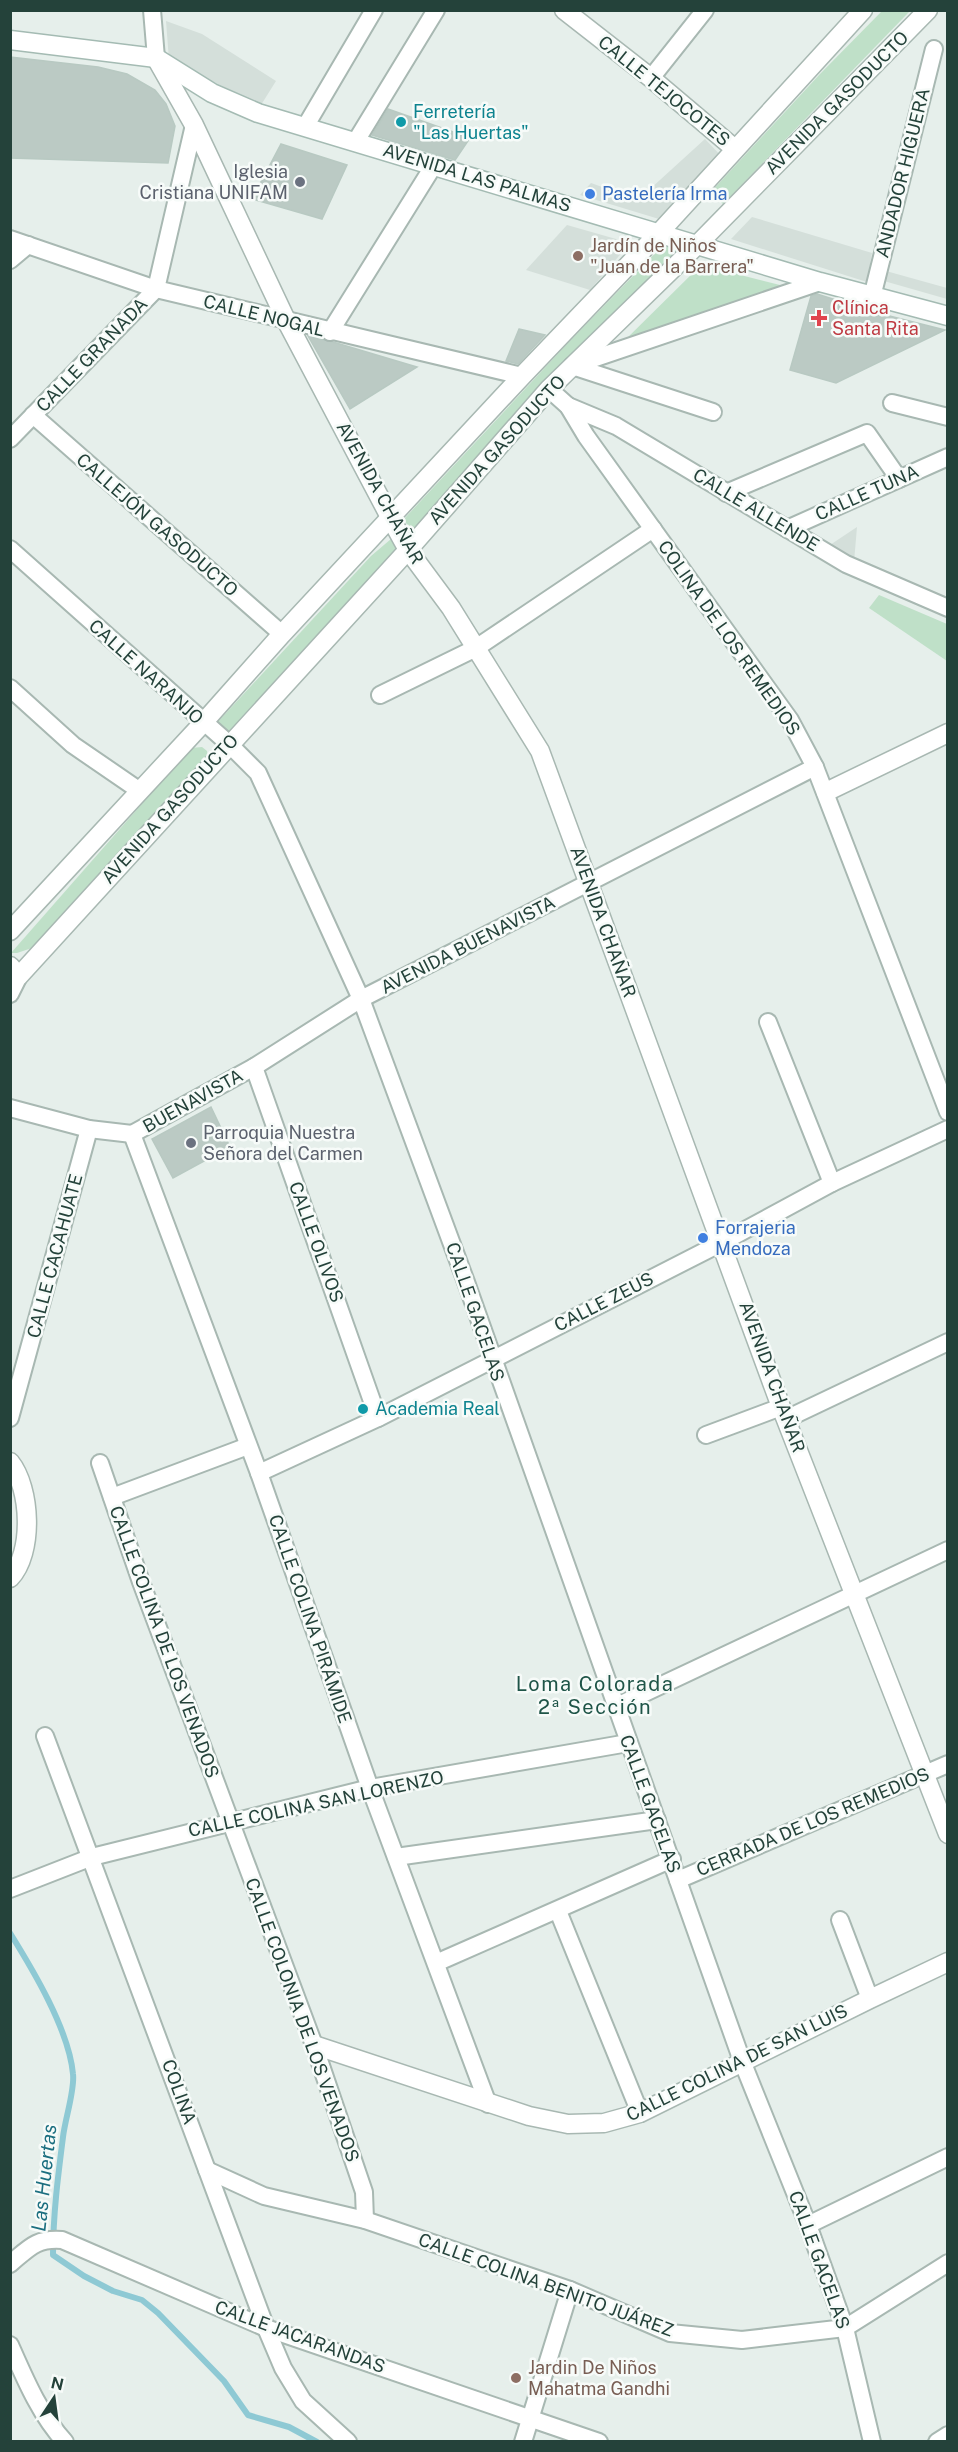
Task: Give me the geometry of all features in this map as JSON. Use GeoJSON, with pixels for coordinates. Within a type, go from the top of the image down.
{"type":"FeatureCollection","features":[{"type":"Feature","properties":{"kind":"street"},"geometry":{"type":"LineString","coordinates":[[152,10],[156,58]]}},
{"type":"Feature","properties":{"kind":"street"},"geometry":{"type":"LineString","coordinates":[[304,127],[374,10]]}},
{"type":"Feature","properties":{"kind":"street"},"geometry":{"type":"LineString","coordinates":[[356,141],[436,10]]}},
{"type":"Feature","properties":{"kind":"street","name":"CALLE TEJOCOTES"},"geometry":{"type":"LineString","coordinates":[[564,10],[651,78],[735,149]]}},
{"type":"Feature","properties":{"kind":"street"},"geometry":{"type":"LineString","coordinates":[[651,78],[705,10]]}},
{"type":"Feature","properties":{"kind":"street","name":"AVENIDA GASODUCTO"},"geometry":{"type":"LineString","coordinates":[[10,931],[203,723],[282,634],[522,376],[659,233],[863,10]]}},
{"type":"Feature","properties":{"kind":"street","name":"AVENIDA GASODUCTO"},"geometry":{"type":"LineString","coordinates":[[15,971],[408,550],[549,389],[698,244],[928,10]]}},
{"type":"Feature","properties":{"kind":"street","name":"AVENIDA LAS PALMAS"},"geometry":{"type":"LineString","coordinates":[[10,40],[156,58],[221,97],[258,113],[820,282],[948,316]]}},
{"type":"Feature","properties":{"kind":"street","name":"ANDADOR HIGUERA"},"geometry":{"type":"LineString","coordinates":[[872,297],[934,49]]}},
{"type":"Feature","properties":{"kind":"street","name":"AVENIDA CHAÑAR"},"geometry":{"type":"LineString","coordinates":[[156,58],[194,125],[287,322],[408,550],[451,608],[540,751],[784,1413],[948,1834]]}},
{"type":"Feature","properties":{"kind":"street","name":"CALLE GRANADA"},"geometry":{"type":"LineString","coordinates":[[10,439],[156,289],[194,125]]}},
{"type":"Feature","properties":{"kind":"street"},"geometry":{"type":"LineString","coordinates":[[330,332],[434,165]]}},
{"type":"Feature","properties":{"kind":"street","name":"CALLE NOGAL"},"geometry":{"type":"LineString","coordinates":[[10,239],[156,289],[287,322],[522,376]]}},
{"type":"Feature","properties":{"kind":"street"},"geometry":{"type":"LineString","coordinates":[[10,260],[28,245]]}},
{"type":"Feature","properties":{"kind":"street"},"geometry":{"type":"LineString","coordinates":[[572,366],[820,282]]}},
{"type":"Feature","properties":{"kind":"street"},"geometry":{"type":"LineString","coordinates":[[572,366],[713,412]]}},
{"type":"Feature","properties":{"kind":"street","name":"COLINA DE LOS REMEDIOS"},"geometry":{"type":"LineString","coordinates":[[549,389],[568,405],[586,436],[790,720],[826,792],[948,1112]]}},
{"type":"Feature","properties":{"kind":"street"},"geometry":{"type":"LineString","coordinates":[[892,403],[948,417]]}},
{"type":"Feature","properties":{"kind":"street","name":"CALLE ALLENDE"},"geometry":{"type":"LineString","coordinates":[[568,405],[616,426],[846,564],[948,608]]}},
{"type":"Feature","properties":{"kind":"street","name":"CALLEJÓN GASODUCTO"},"geometry":{"type":"LineString","coordinates":[[33,415],[282,634]]}},
{"type":"Feature","properties":{"kind":"street"},"geometry":{"type":"LineString","coordinates":[[726,493],[867,433],[899,479]]}},
{"type":"Feature","properties":{"kind":"street","name":"CALLE TUNA"},"geometry":{"type":"LineString","coordinates":[[787,529],[948,458]]}},
{"type":"Feature","properties":{"kind":"street"},"geometry":{"type":"LineString","coordinates":[[930,465],[948,472]]}},
{"type":"Feature","properties":{"kind":"street"},"geometry":{"type":"LineString","coordinates":[[380,695],[476,648],[653,529]]}},
{"type":"Feature","properties":{"kind":"street","name":"CALLE NARANJO"},"geometry":{"type":"LineString","coordinates":[[10,549],[229,744],[258,773],[360,999]]}},
{"type":"Feature","properties":{"kind":"street"},"geometry":{"type":"LineString","coordinates":[[10,688],[73,745],[140,791]]}},
{"type":"Feature","properties":{"kind":"street"},"geometry":{"type":"LineString","coordinates":[[826,792],[948,733]]}},
{"type":"Feature","properties":{"kind":"street","name":"AVENIDA BUENAVISTA"},"geometry":{"type":"LineString","coordinates":[[254,1067],[360,999],[589,884],[815,766]]}},
{"type":"Feature","properties":{"kind":"street"},"geometry":{"type":"LineString","coordinates":[[10,994],[15,971]]}},
{"type":"Feature","properties":{"kind":"street","name":"CALLE GACELAS"},"geometry":{"type":"LineString","coordinates":[[360,999],[466,1282],[491,1359],[628,1743],[672,1859],[742,2061],[808,2225],[845,2328],[872,2442]]}},
{"type":"Feature","properties":{"kind":"street"},"geometry":{"type":"LineString","coordinates":[[768,1022],[832,1183]]}},
{"type":"Feature","properties":{"kind":"street","name":"BUENAVISTA"},"geometry":{"type":"LineString","coordinates":[[132,1134],[254,1067]]}},
{"type":"Feature","properties":{"kind":"street","name":"CALLE OLIVOS"},"geometry":{"type":"LineString","coordinates":[[254,1067],[378,1418]]}},
{"type":"Feature","properties":{"kind":"street"},"geometry":{"type":"LineString","coordinates":[[10,1108],[89,1129],[132,1134]]}},
{"type":"Feature","properties":{"kind":"street","name":"CALLE CACAHUATE"},"geometry":{"type":"LineString","coordinates":[[10,1418],[89,1129]]}},
{"type":"Feature","properties":{"kind":"street","name":"CALLE ZEUS"},"geometry":{"type":"LineString","coordinates":[[259,1473],[378,1418],[721,1243],[832,1183],[948,1129]]}},
{"type":"Feature","properties":{"kind":"street","name":"CALLE COLINA PIRÁMIDE"},"geometry":{"type":"LineString","coordinates":[[132,1134],[259,1473],[370,1788],[488,2104]]}},
{"type":"Feature","properties":{"kind":"street"},"geometry":{"type":"LineString","coordinates":[[706,1435],[784,1413],[948,1342]]}},
{"type":"Feature","properties":{"kind":"street"},"geometry":{"type":"LineString","coordinates":[[112,1497],[248,1446]]}},
{"type":"Feature","properties":{"kind":"street"},"geometry":{"type":"LineString","coordinates":[[10,1462],[22,1484],[26,1506],[24,1544],[12,1573]]}},
{"type":"Feature","properties":{"kind":"street","name":"CALLE COLINA DE LOS VENADOS"},"geometry":{"type":"LineString","coordinates":[[100,1463],[230,1822]]}},
{"type":"Feature","properties":{"kind":"street"},"geometry":{"type":"LineString","coordinates":[[615,1707],[948,1550]]}},
{"type":"Feature","properties":{"kind":"street","name":"COLINA"},"geometry":{"type":"LineString","coordinates":[[45,1736],[266,2328],[283,2368],[303,2402],[348,2442]]}},
{"type":"Feature","properties":{"kind":"street","name":"CALLE COLINA SAN LORENZO"},"geometry":{"type":"LineString","coordinates":[[10,1889],[92,1857],[370,1788],[628,1743]]}},
{"type":"Feature","properties":{"kind":"street","name":"CERRADA DE LOS REMEDIOS"},"geometry":{"type":"LineString","coordinates":[[678,1880],[948,1764]]}},
{"type":"Feature","properties":{"kind":"street"},"geometry":{"type":"LineString","coordinates":[[396,1857],[657,1820]]}},
{"type":"Feature","properties":{"kind":"street","name":"CALLE COLONIA DE LOS VENADOS"},"geometry":{"type":"LineString","coordinates":[[230,1822],[314,2044],[364,2192],[365,2220]]}},
{"type":"Feature","properties":{"kind":"street","name":"CERRADA DE LOS REMEDIOS"},"geometry":{"type":"LineString","coordinates":[[436,1964],[672,1859]]}},
{"type":"Feature","properties":{"kind":"street"},"geometry":{"type":"LineString","coordinates":[[558,1911],[640,2113]]}},
{"type":"Feature","properties":{"kind":"street"},"geometry":{"type":"LineString","coordinates":[[840,1920],[870,1998]]}},
{"type":"Feature","properties":{"kind":"street","name":"CALLE COLINA DE SAN LUIS"},"geometry":{"type":"LineString","coordinates":[[314,2044],[529,2116],[568,2124],[604,2123],[640,2113],[870,1998],[948,1962]]}},
{"type":"Feature","properties":{"kind":"street"},"geometry":{"type":"LineString","coordinates":[[808,2225],[948,2157]]}},
{"type":"Feature","properties":{"kind":"street","name":"CALLE COLINA BENITO JUÁREZ"},"geometry":{"type":"LineString","coordinates":[[207,2170],[264,2196],[365,2220],[570,2290],[670,2333],[742,2340],[845,2328],[948,2263]]}},
{"type":"Feature","properties":{"kind":"street","name":"CALLE JACARANDAS"},"geometry":{"type":"LineString","coordinates":[[10,2264],[33,2244],[55,2240],[266,2328],[599,2442]]}},
{"type":"Feature","properties":{"kind":"street"},"geometry":{"type":"LineString","coordinates":[[523,2442],[570,2290]]}},
{"type":"Feature","properties":{"kind":"street"},"geometry":{"type":"LineString","coordinates":[[10,2345],[25,2379],[53,2429],[65,2442]]}},
{"type":"Feature","properties":{"kind":"street"},"geometry":{"type":"LineString","coordinates":[[938,2442],[948,2435]]}},
{"type":"Feature","properties":{"kind":"shaded area"},"geometry":{"type":"Polygon","coordinates":[[[166,21],[202,34],[276,81],[261,105],[169,60],[166,21]]]}},
{"type":"Feature","properties":{"kind":"shaded area"},"geometry":{"type":"Polygon","coordinates":[[[705,139],[724,159],[659,219],[580,195],[591,183],[638,200],[705,139]]]}},
{"type":"Feature","properties":{"kind":"shaded area"},"geometry":{"type":"Polygon","coordinates":[[[752,217],[872,253],[867,282],[731,239],[752,217]]]}},
{"type":"Feature","properties":{"kind":"shaded area","name":"Jardín de Niños \"Juan de la Barrera\""},"geometry":{"type":"Polygon","coordinates":[[[567,225],[630,243],[590,290],[526,270],[567,225]]]}},
{"type":"Feature","properties":{"kind":"shaded area"},"geometry":{"type":"Polygon","coordinates":[[[886,271],[947,288],[947,299],[884,281],[886,271]]]}},
{"type":"Feature","properties":{"kind":"shaded area"},"geometry":{"type":"Polygon","coordinates":[[[857,527],[854,562],[824,549],[857,527]]]}},
{"type":"Feature","properties":{"kind":"green space"},"geometry":{"type":"Polygon","coordinates":[[[882,11],[910,11],[723,204],[710,193],[820,74],[882,11]]]}},
{"type":"Feature","properties":{"kind":"green space"},"geometry":{"type":"Polygon","coordinates":[[[666,242],[678,250],[541,391],[411,532],[404,519],[566,345],[666,242]]]}},
{"type":"Feature","properties":{"kind":"green space"},"geometry":{"type":"Polygon","coordinates":[[[701,265],[792,288],[618,347],[701,265]]]}},
{"type":"Feature","properties":{"kind":"green space"},"geometry":{"type":"Polygon","coordinates":[[[391,539],[397,551],[227,737],[215,725],[371,556],[391,539]]]}},
{"type":"Feature","properties":{"kind":"green space"},"geometry":{"type":"Polygon","coordinates":[[[879,595],[947,624],[947,661],[869,608],[879,595]]]}},
{"type":"Feature","properties":{"kind":"green space"},"geometry":{"type":"Polygon","coordinates":[[[202,747],[207,751],[208,759],[38,946],[11,953],[191,748],[202,747]]]}},
{"type":"Feature","properties":{"kind":"building"},"geometry":{"type":"Polygon","coordinates":[[[10,57],[98,67],[127,74],[155,90],[166,104],[175,126],[168,163],[10,158],[10,57]]]}},
{"type":"Feature","properties":{"kind":"building","name":"Ferretería \"Las Huertas\""},"geometry":{"type":"Polygon","coordinates":[[[388,109],[470,138],[455,160],[372,135],[388,109]]]}},
{"type":"Feature","properties":{"kind":"building"},"geometry":{"type":"Polygon","coordinates":[[[281,144],[347,165],[322,219],[252,199],[281,144]]]}},
{"type":"Feature","properties":{"kind":"building"},"geometry":{"type":"Polygon","coordinates":[[[817,294],[839,301],[838,303],[945,330],[836,383],[790,370],[811,296],[817,294]]]}},
{"type":"Feature","properties":{"kind":"building"},"geometry":{"type":"Polygon","coordinates":[[[519,329],[545,335],[518,364],[506,361],[519,329]]]}},
{"type":"Feature","properties":{"kind":"building"},"geometry":{"type":"Polygon","coordinates":[[[308,336],[333,342],[417,367],[350,409],[308,336]]]}},
{"type":"Feature","properties":{"kind":"building","name":"Parroquia Nuestra Señora del Carmen"},"geometry":{"type":"Polygon","coordinates":[[[211,1107],[230,1147],[173,1178],[152,1139],[211,1107]]]}},
{"type":"Feature","properties":{"kind":"waterway","name":"Las Huertas"},"geometry":{"type":"LineString","coordinates":[[10,1933],[49,2001],[65,2039],[73,2074],[73,2088],[64,2130],[58,2181],[53,2255],[84,2276],[113,2291],[142,2300],[158,2313],[224,2381],[248,2415],[289,2427],[317,2442]]}},
{"type":"Feature","properties":{"kind":"place","name":"Ferretería \"Las Huertas\""},"geometry":{"type":"Point","coordinates":[401,122]}},
{"type":"Feature","properties":{"kind":"place","name":"Iglesia Cristiana UNIFAM"},"geometry":{"type":"Point","coordinates":[300,182]}},
{"type":"Feature","properties":{"kind":"place","name":"Pastelería Irma"},"geometry":{"type":"Point","coordinates":[590,194]}},
{"type":"Feature","properties":{"kind":"place","name":"Jardín de Niños \"Juan de la Barrera\""},"geometry":{"type":"Point","coordinates":[578,256]}},
{"type":"Feature","properties":{"kind":"place","name":"Clínica Santa Rita"},"geometry":{"type":"Point","coordinates":[819,318]}},
{"type":"Feature","properties":{"kind":"place","name":"Parroquia Nuestra Señora del Carmen"},"geometry":{"type":"Point","coordinates":[191,1143]}},
{"type":"Feature","properties":{"kind":"place","name":"Forrajeria Mendoza"},"geometry":{"type":"Point","coordinates":[703,1238]}},
{"type":"Feature","properties":{"kind":"place","name":"Academia Real"},"geometry":{"type":"Point","coordinates":[363,1409]}},
{"type":"Feature","properties":{"kind":"place","name":"Jardin De Niños Mahatma Gandhi"},"geometry":{"type":"Point","coordinates":[516,2378]}},
{"type":"Feature","properties":{"kind":"district","name":"Loma Colorada 2ª Sección"},"geometry":{"type":"Point","coordinates":[595,1696]}}]}
